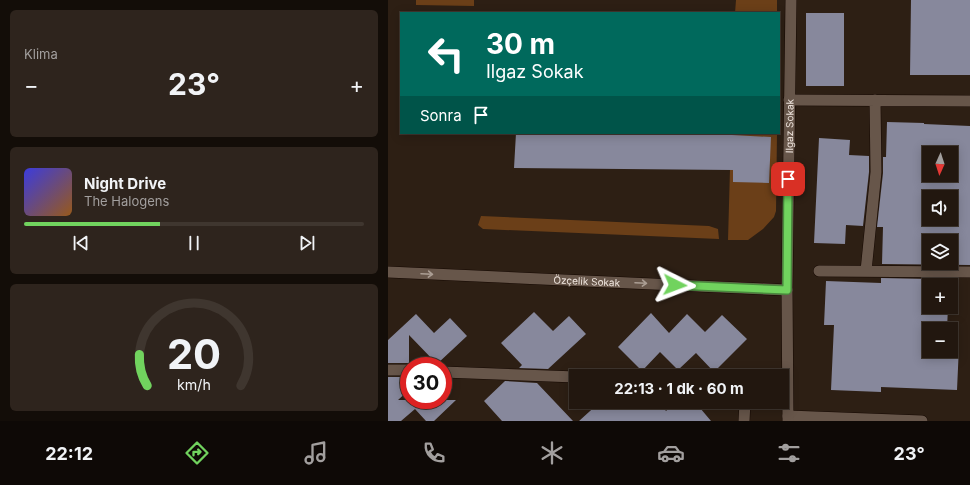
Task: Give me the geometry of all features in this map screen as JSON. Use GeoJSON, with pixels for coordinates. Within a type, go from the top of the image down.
{"type":"FeatureCollection","features":[{"type":"Feature","properties":{"kind":"street","name":"Ilgaz Sokak"},"geometry":{"type":"LineString","coordinates":[[788,418],[787,290],[791,0]]}},
{"type":"Feature","properties":{"kind":"street"},"geometry":{"type":"LineString","coordinates":[[789,100],[970,101]]}},
{"type":"Feature","properties":{"kind":"street"},"geometry":{"type":"LineString","coordinates":[[866,271],[876,172],[875,100]]}},
{"type":"Feature","properties":{"kind":"street"},"geometry":{"type":"LineString","coordinates":[[819,271],[970,272]]}},
{"type":"Feature","properties":{"kind":"street","name":"Özçelik Sokak"},"geometry":{"type":"LineString","coordinates":[[388,272],[787,290]]}},
{"type":"Feature","properties":{"kind":"street"},"geometry":{"type":"LineString","coordinates":[[388,370],[400,370]]}},
{"type":"Feature","properties":{"kind":"street"},"geometry":{"type":"LineString","coordinates":[[452,372],[569,377]]}},
{"type":"Feature","properties":{"kind":"street"},"geometry":{"type":"LineString","coordinates":[[744,421],[745,409]]}},
{"type":"Feature","properties":{"kind":"street"},"geometry":{"type":"LineString","coordinates":[[788,418],[922,421]]}},
{"type":"Feature","properties":{"kind":"shaded area"},"geometry":{"type":"Polygon","coordinates":[[[416,0],[474,0],[474,6],[416,5],[416,0]]]}},
{"type":"Feature","properties":{"kind":"shaded area"},"geometry":{"type":"Polygon","coordinates":[[[736,0],[777,0],[777,12],[735,12],[736,0]]]}},
{"type":"Feature","properties":{"kind":"shaded area"},"geometry":{"type":"Polygon","coordinates":[[[731,134],[777,134],[776,211],[774,217],[763,229],[748,240],[728,240],[731,134]]]}},
{"type":"Feature","properties":{"kind":"shaded area"},"geometry":{"type":"Polygon","coordinates":[[[481,216],[709,226],[718,229],[719,239],[483,229],[478,225],[481,216]]]}},
{"type":"Feature","properties":{"kind":"building"},"geometry":{"type":"Polygon","coordinates":[[[911,0],[970,0],[970,75],[910,75],[911,0]]]}},
{"type":"Feature","properties":{"kind":"building"},"geometry":{"type":"Polygon","coordinates":[[[806,13],[844,13],[844,86],[806,86],[806,13]]]}},
{"type":"Feature","properties":{"kind":"building"},"geometry":{"type":"Polygon","coordinates":[[[887,122],[970,126],[970,265],[958,265],[958,234],[922,234],[922,264],[882,264],[883,227],[877,227],[883,173],[883,157],[886,157],[887,122]]]}},
{"type":"Feature","properties":{"kind":"building"},"geometry":{"type":"Polygon","coordinates":[[[516,134],[732,134],[771,137],[769,183],[733,182],[733,170],[514,168],[516,134]]]}},
{"type":"Feature","properties":{"kind":"building"},"geometry":{"type":"Polygon","coordinates":[[[819,138],[850,140],[849,155],[869,156],[869,172],[863,226],[846,225],[845,244],[814,243],[819,138]]]}},
{"type":"Feature","properties":{"kind":"building"},"geometry":{"type":"Polygon","coordinates":[[[881,278],[922,279],[922,314],[948,314],[947,322],[922,322],[922,358],[958,358],[959,346],[957,390],[881,387],[881,392],[831,390],[834,325],[824,325],[826,281],[881,283],[881,278]]]}},
{"type":"Feature","properties":{"kind":"building"},"geometry":{"type":"Polygon","coordinates":[[[534,312],[553,331],[569,316],[586,334],[548,369],[519,368],[522,365],[501,343],[534,312]]]}},
{"type":"Feature","properties":{"kind":"building"},"geometry":{"type":"Polygon","coordinates":[[[651,313],[669,333],[687,314],[705,332],[722,315],[747,339],[717,369],[711,369],[696,353],[679,369],[677,369],[660,352],[644,369],[640,369],[618,347],[651,313]]]}},
{"type":"Feature","properties":{"kind":"building"},"geometry":{"type":"Polygon","coordinates":[[[416,314],[434,333],[450,318],[467,336],[444,357],[430,357],[409,335],[409,357],[400,357],[400,363],[388,363],[388,340],[416,314]]]}},
{"type":"Feature","properties":{"kind":"building"},"geometry":{"type":"Polygon","coordinates":[[[388,377],[400,377],[400,398],[398,400],[400,400],[400,409],[415,409],[401,421],[388,421],[388,377]]]}},
{"type":"Feature","properties":{"kind":"building"},"geometry":{"type":"Polygon","coordinates":[[[505,381],[537,383],[573,421],[502,421],[484,401],[505,381]]]}},
{"type":"Feature","properties":{"kind":"building"},"geometry":{"type":"Polygon","coordinates":[[[415,409],[447,409],[434,421],[426,421],[415,409]]]}},
{"type":"Feature","properties":{"kind":"building"},"geometry":{"type":"Polygon","coordinates":[[[592,409],[664,409],[666,411],[668,409],[701,409],[711,421],[579,421],[592,409]]]}},
{"type":"Feature","properties":{"kind":"route"},"geometry":{"type":"LineString","coordinates":[[675,285],[787,290],[788,179]]}}]}
